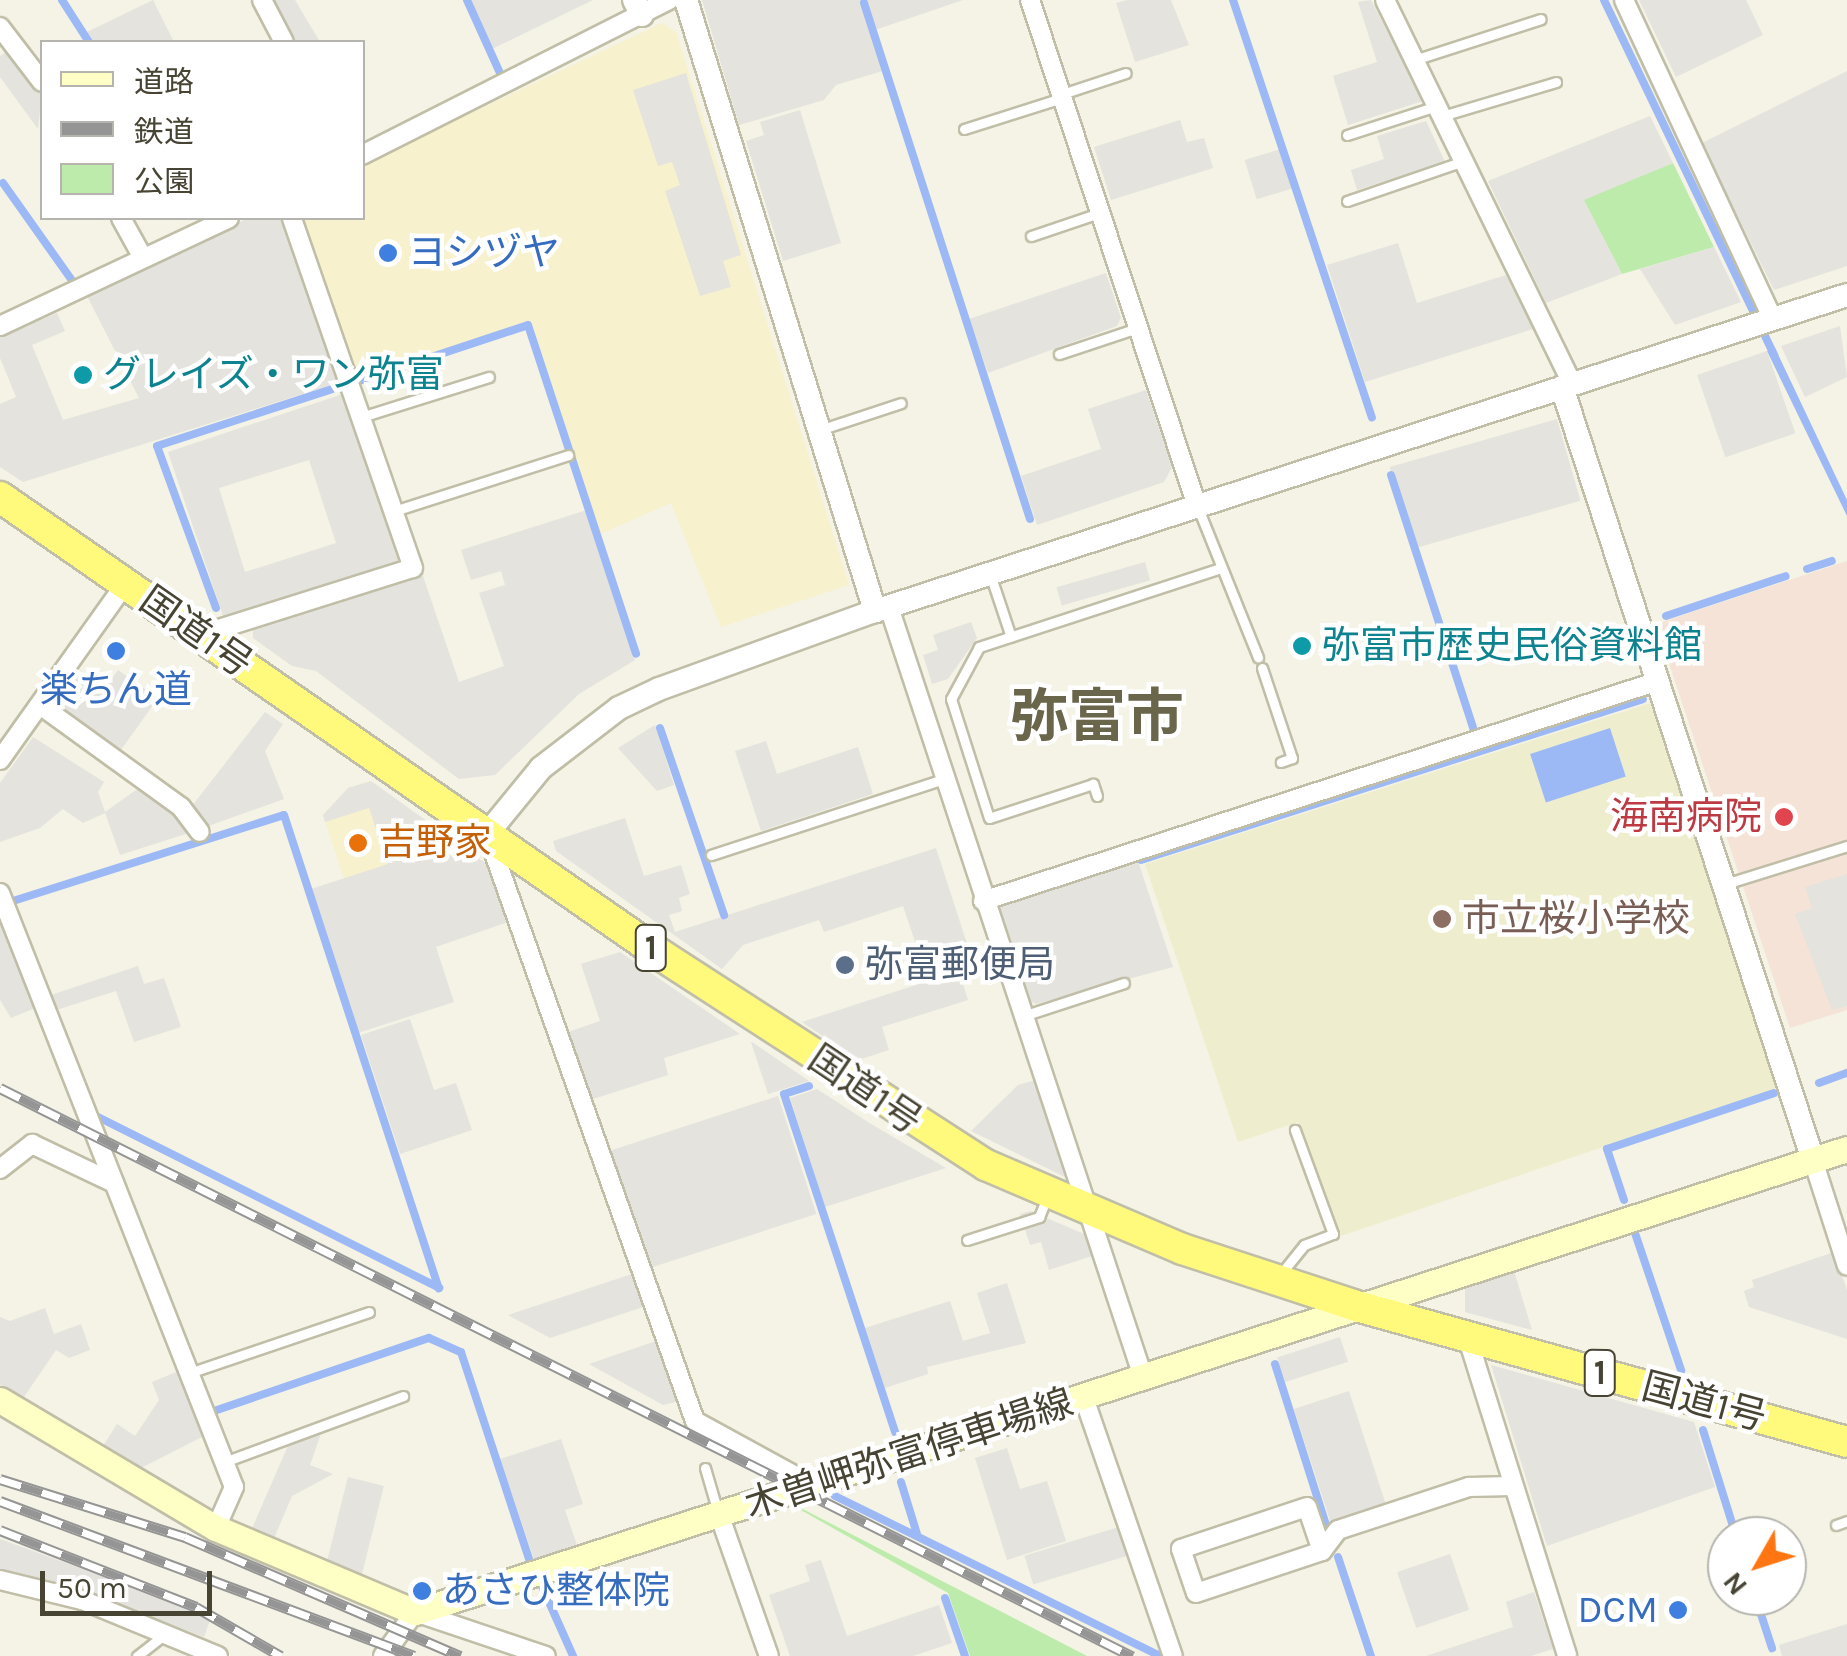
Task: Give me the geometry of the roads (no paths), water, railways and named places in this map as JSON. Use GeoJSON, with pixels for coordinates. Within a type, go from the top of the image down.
{"type":"FeatureCollection","features":[{"type":"Feature","properties":{"kind":"highway","name":"国道1号"},"geometry":{"type":"LineString","coordinates":[[0,497],[487,834],[944,1142],[1088,1211],[1353,1305],[1847,1442]]}},
{"type":"Feature","properties":{"kind":"main road","name":"木曽岬弥富停車場線"},"geometry":{"type":"LineString","coordinates":[[415,1612],[1084,1398],[1353,1305],[1847,1150]]}},
{"type":"Feature","properties":{"kind":"main road"},"geometry":{"type":"LineString","coordinates":[[0,1400],[216,1528],[415,1612]]}},
{"type":"Feature","properties":{"kind":"street"},"geometry":{"type":"LineString","coordinates":[[262,0],[283,40]]}},
{"type":"Feature","properties":{"kind":"street"},"geometry":{"type":"LineString","coordinates":[[365,153],[638,8],[668,0]]}},
{"type":"Feature","properties":{"kind":"street"},"geometry":{"type":"LineString","coordinates":[[686,0],[820,430],[946,778],[983,901],[1026,1015],[1143,1377]]}},
{"type":"Feature","properties":{"kind":"street"},"geometry":{"type":"LineString","coordinates":[[1030,0],[1197,506]]}},
{"type":"Feature","properties":{"kind":"street"},"geometry":{"type":"LineString","coordinates":[[1385,0],[1567,386],[1655,682],[1847,1266]]}},
{"type":"Feature","properties":{"kind":"street"},"geometry":{"type":"LineString","coordinates":[[1624,0],[1762,323]]}},
{"type":"Feature","properties":{"kind":"street"},"geometry":{"type":"LineString","coordinates":[[0,27],[40,79]]}},
{"type":"Feature","properties":{"kind":"street"},"geometry":{"type":"LineString","coordinates":[[121,220],[142,256]]}},
{"type":"Feature","properties":{"kind":"street"},"geometry":{"type":"LineString","coordinates":[[0,326],[224,220]]}},
{"type":"Feature","properties":{"kind":"street"},"geometry":{"type":"LineString","coordinates":[[200,636],[412,568],[293,220]]}},
{"type":"Feature","properties":{"kind":"street"},"geometry":{"type":"LineString","coordinates":[[812,1485],[695,1421],[487,834],[540,768],[619,708],[882,609],[1847,296]]}},
{"type":"Feature","properties":{"kind":"street"},"geometry":{"type":"LineString","coordinates":[[0,760],[126,583]]}},
{"type":"Feature","properties":{"kind":"street"},"geometry":{"type":"LineString","coordinates":[[983,901],[1655,682]]}},
{"type":"Feature","properties":{"kind":"street"},"geometry":{"type":"LineString","coordinates":[[40,705],[181,807],[200,832]]}},
{"type":"Feature","properties":{"kind":"street"},"geometry":{"type":"LineString","coordinates":[[0,892],[234,1487],[216,1528]]}},
{"type":"Feature","properties":{"kind":"street"},"geometry":{"type":"LineString","coordinates":[[0,1169],[32,1144],[114,1183]]}},
{"type":"Feature","properties":{"kind":"street"},"geometry":{"type":"LineString","coordinates":[[1466,1336],[1567,1656]]}},
{"type":"Feature","properties":{"kind":"street"},"geometry":{"type":"LineString","coordinates":[[1084,1398],[1173,1656]]}},
{"type":"Feature","properties":{"kind":"street"},"geometry":{"type":"LineString","coordinates":[[1322,1551],[1307,1507],[1181,1549],[1196,1593],[1322,1551],[1338,1530],[1469,1487],[1512,1486]]}},
{"type":"Feature","properties":{"kind":"street"},"geometry":{"type":"LineString","coordinates":[[720,1516],[769,1651]]}},
{"type":"Feature","properties":{"kind":"street"},"geometry":{"type":"LineString","coordinates":[[0,1580],[82,1600],[218,1656]]}},
{"type":"Feature","properties":{"kind":"street"},"geometry":{"type":"LineString","coordinates":[[384,1656],[415,1612],[546,1656]]}},
{"type":"Feature","properties":{"kind":"lane"},"geometry":{"type":"LineString","coordinates":[[1414,60],[1541,19]]}},
{"type":"Feature","properties":{"kind":"lane"},"geometry":{"type":"LineString","coordinates":[[964,129],[1126,73]]}},
{"type":"Feature","properties":{"kind":"lane"},"geometry":{"type":"LineString","coordinates":[[1347,135],[1556,82]]}},
{"type":"Feature","properties":{"kind":"lane"},"geometry":{"type":"LineString","coordinates":[[1347,201],[1464,161]]}},
{"type":"Feature","properties":{"kind":"lane"},"geometry":{"type":"LineString","coordinates":[[1031,236],[1099,212]]}},
{"type":"Feature","properties":{"kind":"lane"},"geometry":{"type":"LineString","coordinates":[[1059,354],[1136,328]]}},
{"type":"Feature","properties":{"kind":"lane"},"geometry":{"type":"LineString","coordinates":[[361,417],[490,377]]}},
{"type":"Feature","properties":{"kind":"lane"},"geometry":{"type":"LineString","coordinates":[[820,430],[901,403]]}},
{"type":"Feature","properties":{"kind":"lane"},"geometry":{"type":"LineString","coordinates":[[393,511],[568,456]]}},
{"type":"Feature","properties":{"kind":"lane"},"geometry":{"type":"LineString","coordinates":[[1197,506],[1218,569],[1235,589],[1292,758],[1281,762]]}},
{"type":"Feature","properties":{"kind":"lane"},"geometry":{"type":"LineString","coordinates":[[1097,796],[1093,784],[989,818],[951,699],[979,647],[1218,569]]}},
{"type":"Feature","properties":{"kind":"lane"},"geometry":{"type":"LineString","coordinates":[[990,574],[1011,637]]}},
{"type":"Feature","properties":{"kind":"lane"},"geometry":{"type":"LineString","coordinates":[[711,855],[946,778]]}},
{"type":"Feature","properties":{"kind":"lane"},"geometry":{"type":"LineString","coordinates":[[1722,885],[1847,846]]}},
{"type":"Feature","properties":{"kind":"lane"},"geometry":{"type":"LineString","coordinates":[[1026,1015],[1124,983]]}},
{"type":"Feature","properties":{"kind":"lane"},"geometry":{"type":"LineString","coordinates":[[1276,1279],[1304,1244],[1334,1234],[1296,1130]]}},
{"type":"Feature","properties":{"kind":"lane"},"geometry":{"type":"LineString","coordinates":[[967,1240],[1039,1218],[1048,1195]]}},
{"type":"Feature","properties":{"kind":"lane"},"geometry":{"type":"LineString","coordinates":[[189,1373],[369,1312]]}},
{"type":"Feature","properties":{"kind":"lane"},"geometry":{"type":"LineString","coordinates":[[224,1462],[403,1396]]}},
{"type":"Feature","properties":{"kind":"lane"},"geometry":{"type":"LineString","coordinates":[[705,1468],[720,1516]]}},
{"type":"Feature","properties":{"kind":"lane"},"geometry":{"type":"LineString","coordinates":[[1836,1524],[1847,1521]]}},
{"type":"Feature","properties":{"kind":"lane"},"geometry":{"type":"LineString","coordinates":[[137,1656],[167,1632]]}},
{"type":"Feature","properties":{"kind":"water"},"geometry":{"type":"Polygon","coordinates":[[[1775,348],[1847,500],[1847,516],[1767,351],[1775,348]]]}},
{"type":"Feature","properties":{"kind":"water"},"geometry":{"type":"Polygon","coordinates":[[[1610,728],[1626,777],[1546,802],[1530,754],[1610,728]]]}},
{"type":"Feature","properties":{"kind":"waterway"},"geometry":{"type":"LineString","coordinates":[[62,0],[88,40]]}},
{"type":"Feature","properties":{"kind":"waterway"},"geometry":{"type":"LineString","coordinates":[[467,0],[500,73]]}},
{"type":"Feature","properties":{"kind":"waterway"},"geometry":{"type":"LineString","coordinates":[[1233,0],[1372,417]]}},
{"type":"Feature","properties":{"kind":"waterway"},"geometry":{"type":"LineString","coordinates":[[1604,0],[1774,355]]}},
{"type":"Feature","properties":{"kind":"waterway"},"geometry":{"type":"LineString","coordinates":[[864,3],[1030,519]]}},
{"type":"Feature","properties":{"kind":"waterway"},"geometry":{"type":"LineString","coordinates":[[3,183],[71,279]]}},
{"type":"Feature","properties":{"kind":"waterway"},"geometry":{"type":"LineString","coordinates":[[359,381],[528,325],[636,654]]}},
{"type":"Feature","properties":{"kind":"waterway"},"geometry":{"type":"LineString","coordinates":[[216,608],[157,446],[336,388]]}},
{"type":"Feature","properties":{"kind":"waterway"},"geometry":{"type":"LineString","coordinates":[[1391,475],[1475,734]]}},
{"type":"Feature","properties":{"kind":"waterway"},"geometry":{"type":"LineString","coordinates":[[1807,569],[1832,561]]}},
{"type":"Feature","properties":{"kind":"waterway"},"geometry":{"type":"LineString","coordinates":[[1666,616],[1786,576]]}},
{"type":"Feature","properties":{"kind":"waterway"},"geometry":{"type":"LineString","coordinates":[[1141,860],[1643,699]]}},
{"type":"Feature","properties":{"kind":"waterway"},"geometry":{"type":"LineString","coordinates":[[660,728],[724,915]]}},
{"type":"Feature","properties":{"kind":"waterway"},"geometry":{"type":"LineString","coordinates":[[13,901],[284,815],[439,1288]]}},
{"type":"Feature","properties":{"kind":"waterway"},"geometry":{"type":"LineString","coordinates":[[1819,1083],[1847,1073]]}},
{"type":"Feature","properties":{"kind":"waterway"},"geometry":{"type":"LineString","coordinates":[[809,1086],[784,1094],[895,1432]]}},
{"type":"Feature","properties":{"kind":"waterway"},"geometry":{"type":"LineString","coordinates":[[1624,1200],[1607,1149],[1774,1093]]}},
{"type":"Feature","properties":{"kind":"waterway"},"geometry":{"type":"LineString","coordinates":[[96,1116],[439,1288]]}},
{"type":"Feature","properties":{"kind":"waterway"},"geometry":{"type":"LineString","coordinates":[[1635,1233],[1681,1370]]}},
{"type":"Feature","properties":{"kind":"waterway"},"geometry":{"type":"LineString","coordinates":[[214,1411],[429,1338],[461,1352],[532,1568]]}},
{"type":"Feature","properties":{"kind":"waterway"},"geometry":{"type":"LineString","coordinates":[[1275,1364],[1326,1525]]}},
{"type":"Feature","properties":{"kind":"waterway"},"geometry":{"type":"LineString","coordinates":[[1703,1430],[1730,1516]]}},
{"type":"Feature","properties":{"kind":"waterway"},"geometry":{"type":"LineString","coordinates":[[901,1482],[917,1534]]}},
{"type":"Feature","properties":{"kind":"waterway"},"geometry":{"type":"LineString","coordinates":[[835,1496],[1160,1656]]}},
{"type":"Feature","properties":{"kind":"waterway"},"geometry":{"type":"LineString","coordinates":[[1338,1557],[1371,1656]]}},
{"type":"Feature","properties":{"kind":"waterway"},"geometry":{"type":"LineString","coordinates":[[541,1584],[573,1656]]}},
{"type":"Feature","properties":{"kind":"waterway"},"geometry":{"type":"LineString","coordinates":[[945,1598],[965,1656]]}},
{"type":"Feature","properties":{"kind":"waterway"},"geometry":{"type":"LineString","coordinates":[[1762,1616],[1772,1648]]}},
{"type":"Feature","properties":{"kind":"railway"},"geometry":{"type":"LineString","coordinates":[[0,1088],[1132,1656]]}},
{"type":"Feature","properties":{"kind":"railway"},"geometry":{"type":"LineString","coordinates":[[0,1479],[185,1537],[460,1656]]}},
{"type":"Feature","properties":{"kind":"railway"},"geometry":{"type":"LineString","coordinates":[[0,1501],[414,1656]]}},
{"type":"Feature","properties":{"kind":"railway"},"geometry":{"type":"LineString","coordinates":[[0,1530],[196,1607],[281,1656]]}},
{"type":"Feature","properties":{"kind":"place","name":"ヨシヅヤ"},"geometry":{"type":"Point","coordinates":[388,253]}},
{"type":"Feature","properties":{"kind":"place","name":"グレイズ・ワン弥富"},"geometry":{"type":"Point","coordinates":[83,375]}},
{"type":"Feature","properties":{"kind":"place","name":"弥富市歴史民俗資料館"},"geometry":{"type":"Point","coordinates":[1302,646]}},
{"type":"Feature","properties":{"kind":"place","name":"楽ちん道"},"geometry":{"type":"Point","coordinates":[116,651]}},
{"type":"Feature","properties":{"kind":"place","name":"海南病院"},"geometry":{"type":"Point","coordinates":[1784,817]}},
{"type":"Feature","properties":{"kind":"place","name":"吉野家"},"geometry":{"type":"Point","coordinates":[358,843]}},
{"type":"Feature","properties":{"kind":"place","name":"市立桜小学校"},"geometry":{"type":"Point","coordinates":[1442,919]}},
{"type":"Feature","properties":{"kind":"place","name":"弥富郵便局"},"geometry":{"type":"Point","coordinates":[845,965]}},
{"type":"Feature","properties":{"kind":"place","name":"あさひ整体院"},"geometry":{"type":"Point","coordinates":[422,1591]}},
{"type":"Feature","properties":{"kind":"place","name":"DCM"},"geometry":{"type":"Point","coordinates":[1678,1610]}},
{"type":"Feature","properties":{"kind":"district","name":"弥富市"},"geometry":{"type":"Point","coordinates":[1097,717]}}]}
